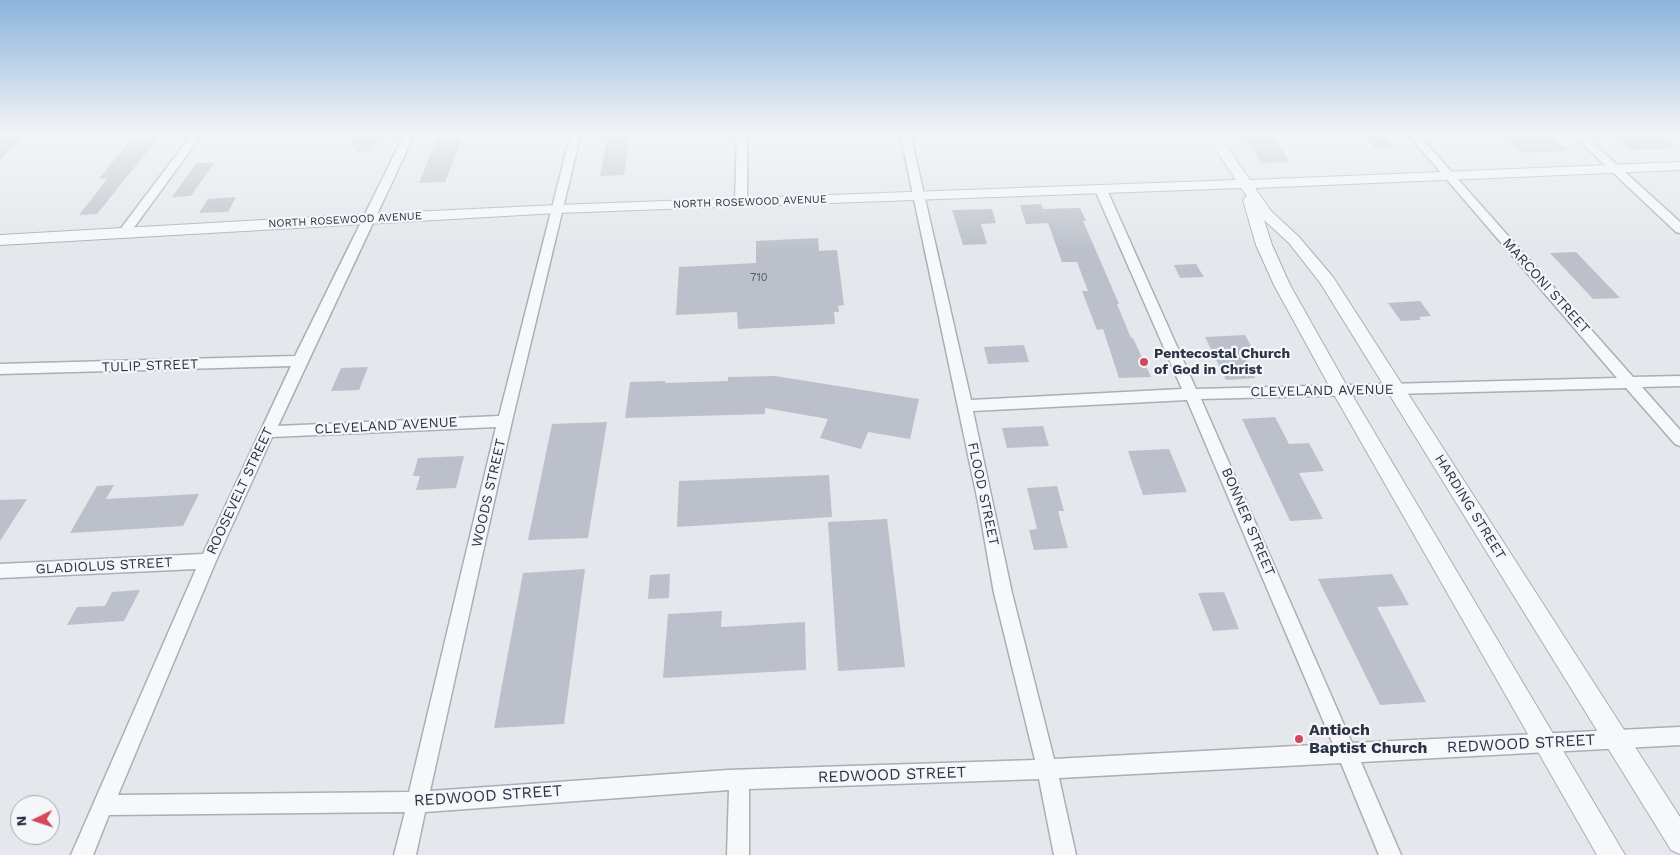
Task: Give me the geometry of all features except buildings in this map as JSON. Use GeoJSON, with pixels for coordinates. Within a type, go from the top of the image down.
{"type":"FeatureCollection","features":[{"type":"Feature","properties":{"kind":"street"},"geometry":{"type":"LineString","coordinates":[[123,234],[168,173]]}},
{"type":"Feature","properties":{"kind":"street","name":"ROOSEVELT STREET"},"geometry":{"type":"LineString","coordinates":[[82,855],[208,562],[300,361],[391,173]]}},
{"type":"Feature","properties":{"kind":"street","name":"WOODS STREET"},"geometry":{"type":"LineString","coordinates":[[405,855],[419,802],[505,421],[565,173]]}},
{"type":"Feature","properties":{"kind":"street"},"geometry":{"type":"LineString","coordinates":[[741,173],[741,202]]}},
{"type":"Feature","properties":{"kind":"street","name":"FLOOD STREET"},"geometry":{"type":"LineString","coordinates":[[915,173],[1003,592],[1047,769],[1065,855]]}},
{"type":"Feature","properties":{"kind":"street","name":"HARDING STREET"},"geometry":{"type":"LineString","coordinates":[[1237,173],[1266,214],[1294,240],[1327,281],[1680,841]]}},
{"type":"Feature","properties":{"kind":"street","name":"NORTH ROSEWOOD AVENUE"},"geometry":{"type":"LineString","coordinates":[[0,240],[556,208],[1245,185],[1478,173]]}},
{"type":"Feature","properties":{"kind":"street"},"geometry":{"type":"LineString","coordinates":[[1619,173],[1680,230]]}},
{"type":"Feature","properties":{"kind":"street","name":"MARCONI STREET"},"geometry":{"type":"LineString","coordinates":[[1447,174],[1680,440]]}},
{"type":"Feature","properties":{"kind":"street","name":"HARDING STREET"},"geometry":{"type":"LineString","coordinates":[[1245,185],[1264,245],[1282,285],[1341,391],[1612,855]]}},
{"type":"Feature","properties":{"kind":"street","name":"BONNER STREET"},"geometry":{"type":"LineString","coordinates":[[1101,190],[1250,526],[1390,855]]}},
{"type":"Feature","properties":{"kind":"street","name":"TULIP STREET"},"geometry":{"type":"LineString","coordinates":[[0,369],[300,361]]}},
{"type":"Feature","properties":{"kind":"street","name":"CLEVELAND AVENUE"},"geometry":{"type":"LineString","coordinates":[[964,406],[1192,394],[1680,382]]}},
{"type":"Feature","properties":{"kind":"street","name":"CLEVELAND AVENUE"},"geometry":{"type":"LineString","coordinates":[[268,432],[505,421]]}},
{"type":"Feature","properties":{"kind":"street","name":"GLADIOLUS STREET"},"geometry":{"type":"LineString","coordinates":[[0,571],[208,562]]}},
{"type":"Feature","properties":{"kind":"street","name":"REDWOOD STREET"},"geometry":{"type":"LineString","coordinates":[[104,805],[419,802],[739,780],[1047,769],[1680,736]]}},
{"type":"Feature","properties":{"kind":"street"},"geometry":{"type":"LineString","coordinates":[[738,855],[739,780]]}},
{"type":"Feature","properties":{"kind":"place","name":"Pentecostal Church of God in Christ"},"geometry":{"type":"Point","coordinates":[1144,362]}},
{"type":"Feature","properties":{"kind":"place","name":"Antioch Baptist Church"},"geometry":{"type":"Point","coordinates":[1299,739]}}]}
